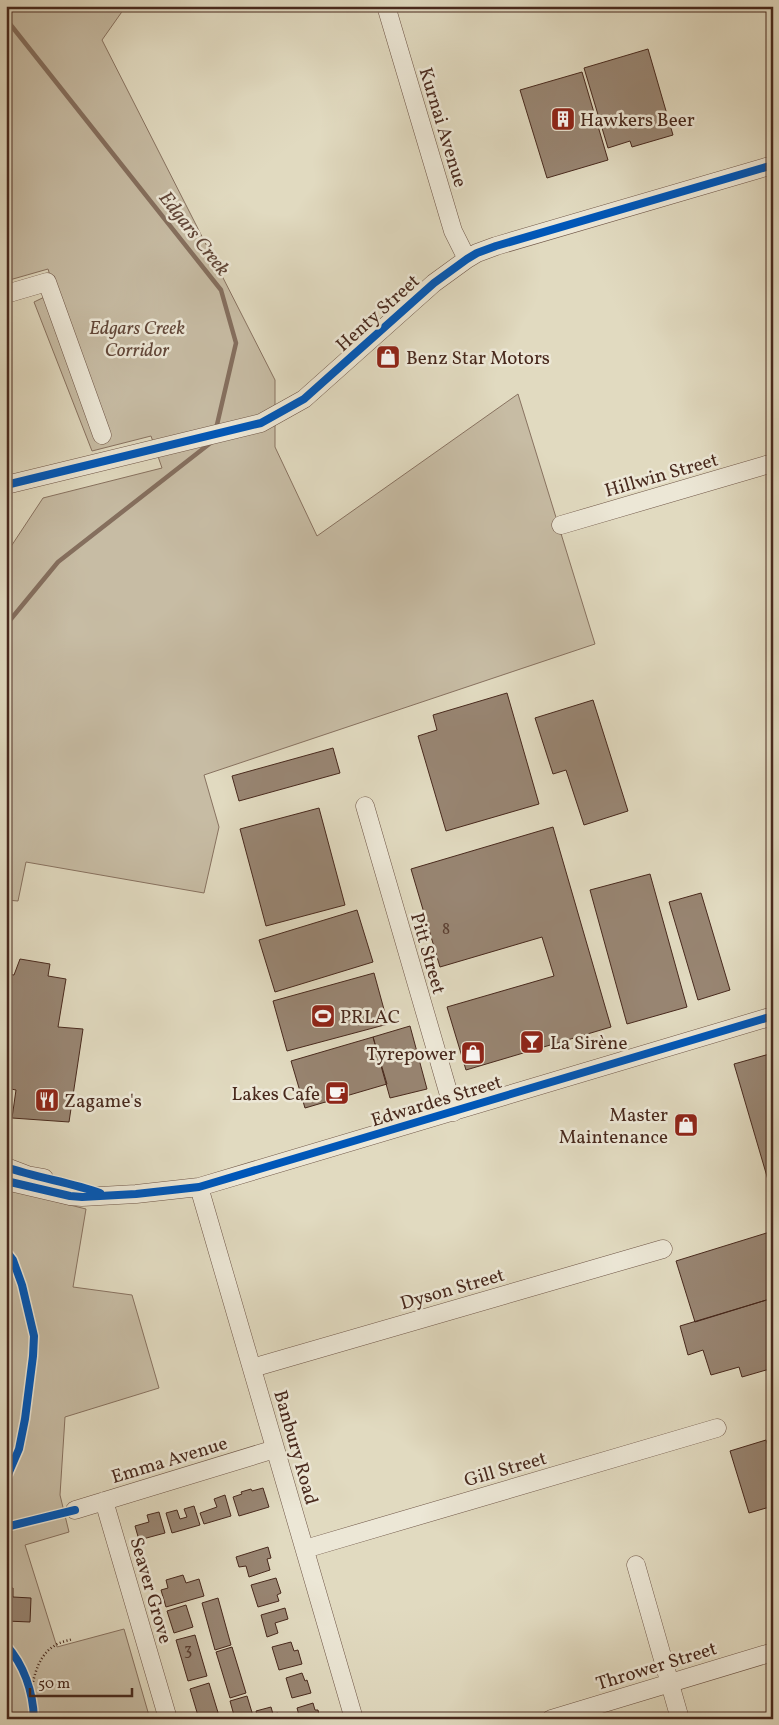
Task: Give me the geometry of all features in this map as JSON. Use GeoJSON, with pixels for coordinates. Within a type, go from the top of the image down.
{"type":"FeatureCollection","features":[{"type":"Feature","properties":{"kind":"street","name":"Kurnai Avenue"},"geometry":{"type":"LineString","coordinates":[[386,6],[453,231],[468,259]]}},
{"type":"Feature","properties":{"kind":"street","name":"Henty Street"},"geometry":{"type":"LineString","coordinates":[[6,485],[261,423],[304,399],[403,309],[477,253],[773,165]]}},
{"type":"Feature","properties":{"kind":"street"},"geometry":{"type":"LineString","coordinates":[[6,294],[47,282],[102,435]]}},
{"type":"Feature","properties":{"kind":"street","name":"Hillwin Street"},"geometry":{"type":"LineString","coordinates":[[560,525],[773,463]]}},
{"type":"Feature","properties":{"kind":"street","name":"Pitt Street"},"geometry":{"type":"LineString","coordinates":[[365,806],[454,1112]]}},
{"type":"Feature","properties":{"kind":"street","name":"Edwardes Street"},"geometry":{"type":"LineString","coordinates":[[6,1181],[70,1196],[136,1194],[199,1187],[773,1016]]}},
{"type":"Feature","properties":{"kind":"street","name":"Edwardes Street"},"geometry":{"type":"LineString","coordinates":[[6,1167],[26,1175],[79,1186],[105,1195]]}},
{"type":"Feature","properties":{"kind":"street","name":"Banbury Road"},"geometry":{"type":"LineString","coordinates":[[199,1187],[354,1719]]}},
{"type":"Feature","properties":{"kind":"street","name":"Dyson Street"},"geometry":{"type":"LineString","coordinates":[[252,1368],[663,1249]]}},
{"type":"Feature","properties":{"kind":"street","name":"Gill Street"},"geometry":{"type":"LineString","coordinates":[[305,1549],[717,1428]]}},
{"type":"Feature","properties":{"kind":"street","name":"Emma Avenue"},"geometry":{"type":"LineString","coordinates":[[75,1510],[275,1449]]}},
{"type":"Feature","properties":{"kind":"street","name":"Seaver Grove"},"geometry":{"type":"LineString","coordinates":[[104,1501],[168,1719]]}},
{"type":"Feature","properties":{"kind":"street"},"geometry":{"type":"LineString","coordinates":[[636,1565],[680,1719]]}},
{"type":"Feature","properties":{"kind":"street","name":"Thrower Street"},"geometry":{"type":"LineString","coordinates":[[551,1719],[773,1652]]}},
{"type":"Feature","properties":{"kind":"path"},"geometry":{"type":"LineString","coordinates":[[31,1692],[36,1670],[43,1657],[54,1646],[73,1639]]}},
{"type":"Feature","properties":{"kind":"path"},"geometry":{"type":"LineString","coordinates":[[26,1678],[34,1703]]}},
{"type":"Feature","properties":{"kind":"green space","name":"Edgars Creek Corridor"},"geometry":{"type":"Polygon","coordinates":[[[6,6],[126,6],[102,40],[275,380],[275,447],[317,536],[518,394],[595,644],[204,775],[219,827],[204,893],[26,862],[18,901],[6,900],[6,554],[43,498],[162,468],[151,436],[92,451],[34,302],[55,292],[48,269],[6,281],[6,6]]]}},
{"type":"Feature","properties":{"kind":"green space"},"geometry":{"type":"Polygon","coordinates":[[[6,1189],[86,1209],[73,1287],[132,1295],[159,1388],[65,1417],[60,1495],[69,1532],[25,1545],[57,1647],[124,1629],[150,1719],[6,1719],[6,1189]]]}},
{"type":"Feature","properties":{"kind":"building"},"geometry":{"type":"Polygon","coordinates":[[[648,49],[673,135],[632,147],[630,141],[608,148],[584,68],[648,49]]]}},
{"type":"Feature","properties":{"kind":"building","name":"Hawkers Beer"},"geometry":{"type":"Polygon","coordinates":[[[582,72],[608,160],[547,178],[520,90],[582,72]]]}},
{"type":"Feature","properties":{"kind":"building"},"geometry":{"type":"Polygon","coordinates":[[[507,693],[539,804],[446,831],[418,736],[437,730],[433,715],[507,693]]]}},
{"type":"Feature","properties":{"kind":"building"},"geometry":{"type":"Polygon","coordinates":[[[593,700],[628,811],[584,825],[566,770],[553,774],[535,718],[593,700]]]}},
{"type":"Feature","properties":{"kind":"building"},"geometry":{"type":"Polygon","coordinates":[[[333,748],[340,773],[239,801],[232,776],[333,748]]]}},
{"type":"Feature","properties":{"kind":"building"},"geometry":{"type":"Polygon","coordinates":[[[319,808],[345,905],[266,926],[240,829],[319,808]]]}},
{"type":"Feature","properties":{"kind":"building"},"geometry":{"type":"Polygon","coordinates":[[[553,827],[611,1027],[466,1070],[447,1007],[554,976],[542,937],[440,967],[411,869],[553,827]]]}},
{"type":"Feature","properties":{"kind":"building"},"geometry":{"type":"Polygon","coordinates":[[[650,874],[687,1007],[627,1024],[590,890],[650,874]]]}},
{"type":"Feature","properties":{"kind":"building"},"geometry":{"type":"Polygon","coordinates":[[[701,893],[730,990],[698,1000],[669,902],[701,893]]]}},
{"type":"Feature","properties":{"kind":"building"},"geometry":{"type":"Polygon","coordinates":[[[357,910],[373,962],[275,992],[259,940],[357,910]]]}},
{"type":"Feature","properties":{"kind":"building"},"geometry":{"type":"Polygon","coordinates":[[[20,959],[50,964],[48,976],[66,979],[58,1027],[83,1029],[69,1122],[12,1118],[16,1090],[6,1088],[6,974],[14,975],[20,959]]]}},
{"type":"Feature","properties":{"kind":"building"},"geometry":{"type":"Polygon","coordinates":[[[374,973],[388,1024],[287,1051],[273,1001],[374,973]]]}},
{"type":"Feature","properties":{"kind":"building"},"geometry":{"type":"Polygon","coordinates":[[[410,1026],[427,1089],[390,1098],[373,1037],[410,1026]]]}},
{"type":"Feature","properties":{"kind":"building"},"geometry":{"type":"Polygon","coordinates":[[[373,1037],[387,1084],[305,1108],[291,1061],[373,1037]]]}},
{"type":"Feature","properties":{"kind":"building"},"geometry":{"type":"Polygon","coordinates":[[[773,1053],[773,1197],[734,1064],[773,1053]]]}},
{"type":"Feature","properties":{"kind":"building"},"geometry":{"type":"Polygon","coordinates":[[[773,1231],[773,1298],[695,1322],[676,1261],[773,1231]]]}},
{"type":"Feature","properties":{"kind":"building"},"geometry":{"type":"Polygon","coordinates":[[[773,1298],[773,1368],[742,1377],[739,1367],[711,1375],[703,1350],[688,1355],[680,1326],[773,1298]]]}},
{"type":"Feature","properties":{"kind":"building"},"geometry":{"type":"Polygon","coordinates":[[[766,1440],[773,1461],[773,1506],[749,1513],[730,1451],[766,1440]]]}},
{"type":"Feature","properties":{"kind":"building"},"geometry":{"type":"Polygon","coordinates":[[[263,1488],[269,1507],[239,1516],[233,1497],[251,1489],[252,1491],[263,1488]]]}},
{"type":"Feature","properties":{"kind":"building"},"geometry":{"type":"Polygon","coordinates":[[[225,1495],[231,1516],[204,1524],[200,1513],[217,1507],[214,1499],[225,1495]]]}},
{"type":"Feature","properties":{"kind":"building"},"geometry":{"type":"Polygon","coordinates":[[[194,1506],[200,1525],[172,1533],[166,1513],[177,1510],[180,1519],[187,1517],[184,1509],[194,1506]]]}},
{"type":"Feature","properties":{"kind":"building"},"geometry":{"type":"Polygon","coordinates":[[[159,1512],[165,1533],[139,1540],[135,1526],[149,1522],[147,1515],[159,1512]]]}},
{"type":"Feature","properties":{"kind":"building"},"geometry":{"type":"Polygon","coordinates":[[[268,1547],[271,1558],[267,1559],[270,1570],[249,1577],[246,1566],[239,1567],[236,1557],[268,1547]]]}},
{"type":"Feature","properties":{"kind":"building"},"geometry":{"type":"Polygon","coordinates":[[[183,1575],[186,1583],[199,1579],[204,1596],[166,1607],[161,1590],[168,1588],[166,1580],[183,1575]]]}},
{"type":"Feature","properties":{"kind":"building"},"geometry":{"type":"Polygon","coordinates":[[[276,1578],[281,1593],[277,1595],[279,1601],[258,1607],[251,1585],[276,1578]]]}},
{"type":"Feature","properties":{"kind":"building"},"geometry":{"type":"Polygon","coordinates":[[[6,1588],[13,1588],[13,1597],[31,1598],[30,1622],[6,1621],[6,1588]]]}},
{"type":"Feature","properties":{"kind":"building"},"geometry":{"type":"Polygon","coordinates":[[[218,1598],[231,1645],[215,1650],[202,1603],[218,1598]]]}},
{"type":"Feature","properties":{"kind":"building"},"geometry":{"type":"Polygon","coordinates":[[[186,1605],[193,1627],[174,1633],[167,1611],[186,1605]]]}},
{"type":"Feature","properties":{"kind":"building"},"geometry":{"type":"Polygon","coordinates":[[[285,1608],[288,1619],[275,1623],[278,1633],[267,1637],[261,1615],[285,1608]]]}},
{"type":"Feature","properties":{"kind":"building"},"geometry":{"type":"Polygon","coordinates":[[[195,1635],[207,1676],[188,1681],[176,1640],[195,1635]]]}},
{"type":"Feature","properties":{"kind":"building"},"geometry":{"type":"Polygon","coordinates":[[[291,1642],[294,1651],[298,1650],[302,1664],[279,1670],[272,1647],[291,1642]]]}},
{"type":"Feature","properties":{"kind":"building"},"geometry":{"type":"Polygon","coordinates":[[[232,1647],[246,1693],[230,1698],[216,1652],[232,1647]]]}},
{"type":"Feature","properties":{"kind":"building"},"geometry":{"type":"Polygon","coordinates":[[[302,1673],[305,1681],[307,1680],[311,1693],[292,1698],[286,1678],[302,1673]]]}},
{"type":"Feature","properties":{"kind":"building"},"geometry":{"type":"Polygon","coordinates":[[[209,1683],[220,1719],[199,1719],[190,1689],[209,1683]]]}},
{"type":"Feature","properties":{"kind":"building"},"geometry":{"type":"Polygon","coordinates":[[[247,1696],[254,1719],[235,1719],[230,1701],[247,1696]]]}},
{"type":"Feature","properties":{"kind":"building"},"geometry":{"type":"Polygon","coordinates":[[[313,1703],[315,1710],[318,1710],[320,1719],[300,1719],[297,1708],[313,1703]]]}},
{"type":"Feature","properties":{"kind":"building"},"geometry":{"type":"Polygon","coordinates":[[[271,1707],[273,1714],[278,1713],[279,1716],[284,1714],[286,1719],[258,1719],[256,1711],[271,1707]]]}},
{"type":"Feature","properties":{"kind":"waterway","name":"Edgars Creek"},"geometry":{"type":"LineString","coordinates":[[6,19],[221,290],[236,343],[216,429]]}},
{"type":"Feature","properties":{"kind":"waterway","name":"Edgars Creek"},"geometry":{"type":"LineString","coordinates":[[6,625],[58,562],[213,441]]}},
{"type":"Feature","properties":{"kind":"cycle path"},"geometry":{"type":"LineString","coordinates":[[6,485],[261,423],[304,399],[434,283],[477,253],[773,165]]}},
{"type":"Feature","properties":{"kind":"cycle path"},"geometry":{"type":"LineString","coordinates":[[6,1181],[82,1197],[136,1194],[199,1187],[773,1016]]}},
{"type":"Feature","properties":{"kind":"cycle path"},"geometry":{"type":"LineString","coordinates":[[6,1167],[100,1193]]}},
{"type":"Feature","properties":{"kind":"cycle path"},"geometry":{"type":"LineString","coordinates":[[6,1251],[13,1260],[22,1285],[34,1336],[25,1419],[19,1449],[6,1479]]}},
{"type":"Feature","properties":{"kind":"cycle path"},"geometry":{"type":"LineString","coordinates":[[6,1527],[75,1510]]}},
{"type":"Feature","properties":{"kind":"cycle path"},"geometry":{"type":"LineString","coordinates":[[6,1645],[23,1670],[32,1699],[34,1719]]}},
{"type":"Feature","properties":{"kind":"place","name":"Hawkers Beer"},"geometry":{"type":"Point","coordinates":[563,119]}},
{"type":"Feature","properties":{"kind":"place","name":"Benz Star Motors"},"geometry":{"type":"Point","coordinates":[388,357]}},
{"type":"Feature","properties":{"kind":"place","name":"PRLAC"},"geometry":{"type":"Point","coordinates":[323,1016]}},
{"type":"Feature","properties":{"kind":"place","name":"La Sirène"},"geometry":{"type":"Point","coordinates":[532,1042]}},
{"type":"Feature","properties":{"kind":"place","name":"Tyrepower"},"geometry":{"type":"Point","coordinates":[473,1053]}},
{"type":"Feature","properties":{"kind":"place","name":"Lakes Cafe"},"geometry":{"type":"Point","coordinates":[337,1093]}},
{"type":"Feature","properties":{"kind":"place","name":"Zagame's"},"geometry":{"type":"Point","coordinates":[47,1100]}},
{"type":"Feature","properties":{"kind":"place","name":"Master Maintenance"},"geometry":{"type":"Point","coordinates":[686,1125]}}]}
